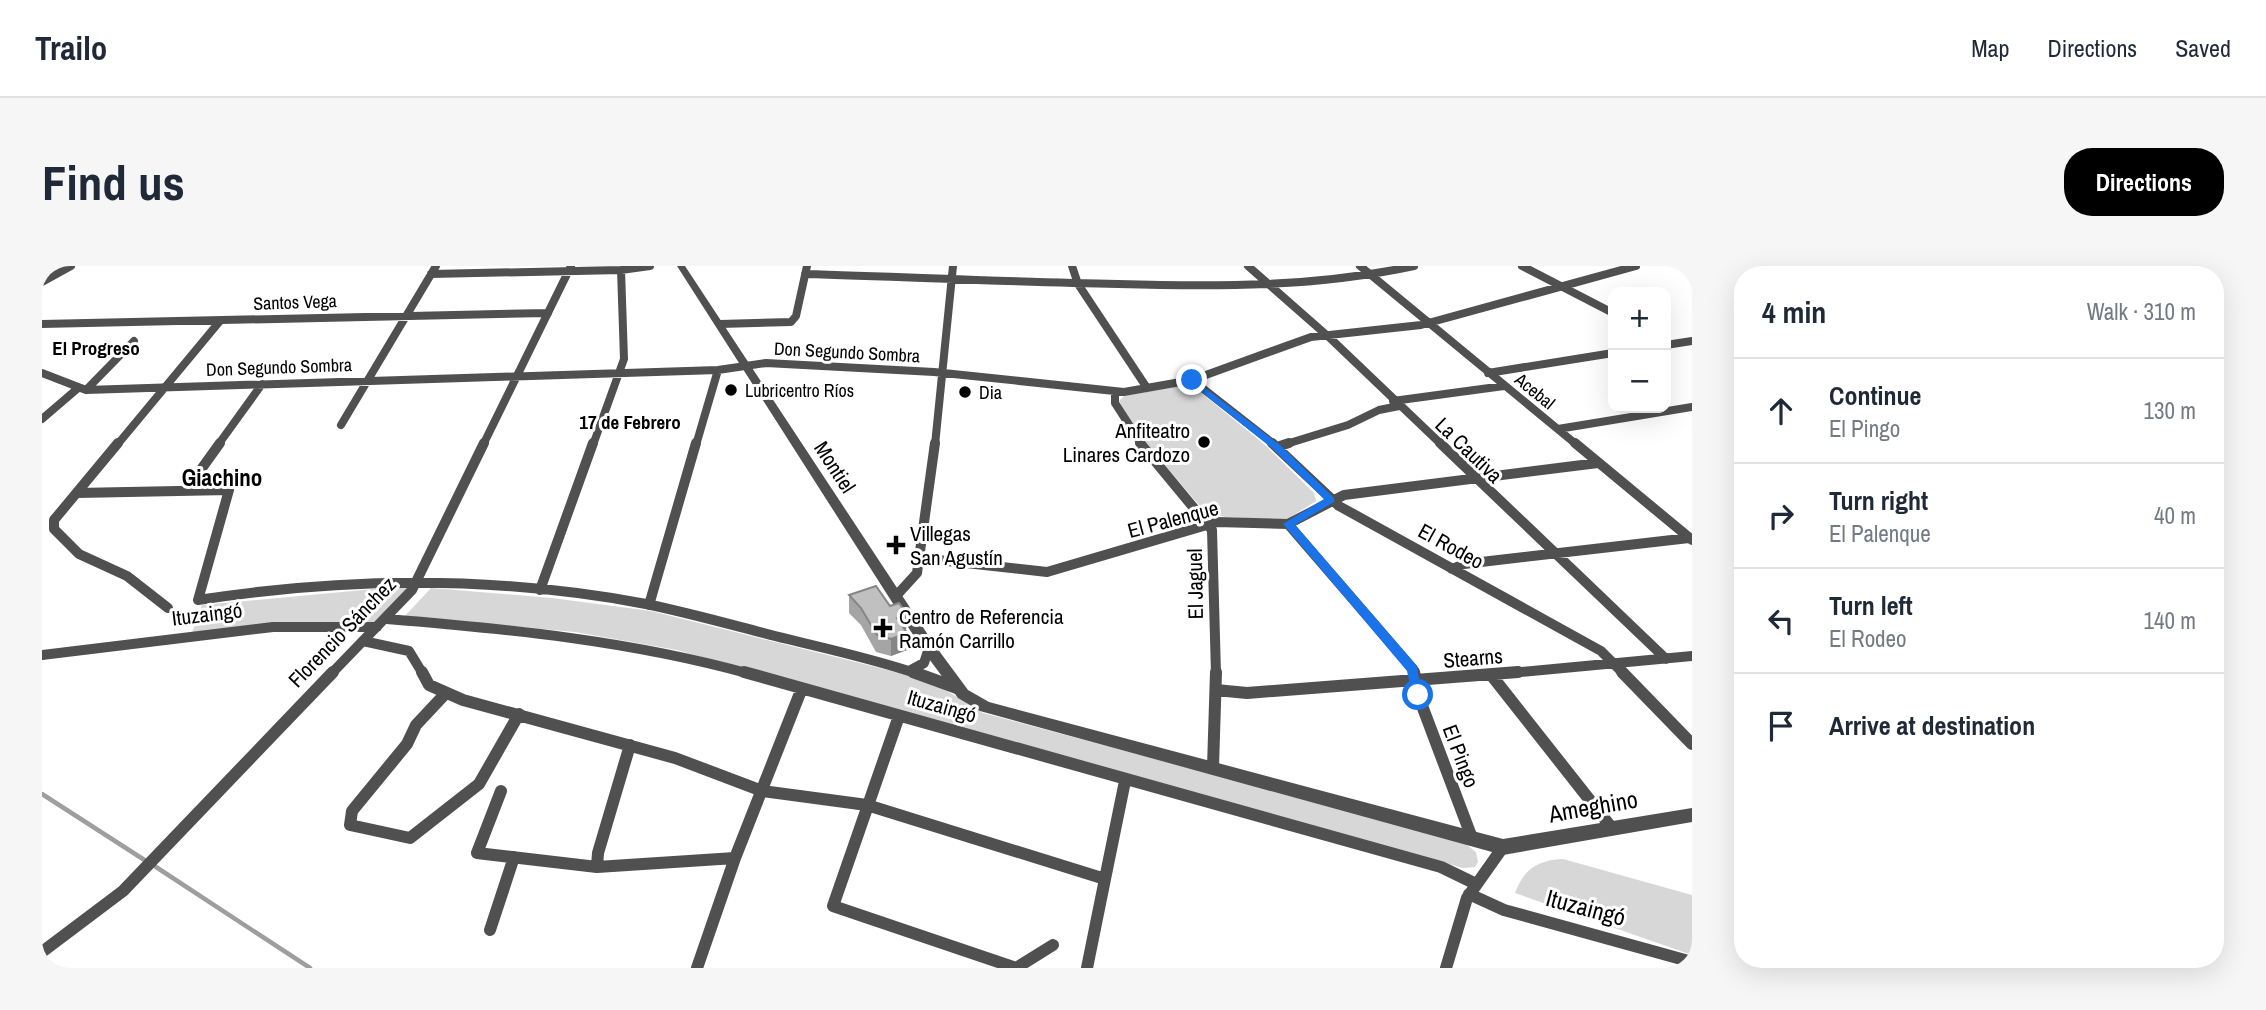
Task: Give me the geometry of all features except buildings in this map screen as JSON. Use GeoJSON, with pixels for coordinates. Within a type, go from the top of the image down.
{"type":"FeatureCollection","features":[{"type":"Feature","properties":{"kind":"street"},"geometry":{"type":"LineString","coordinates":[[42,282],[71,266]]}},
{"type":"Feature","properties":{"kind":"street"},"geometry":{"type":"LineString","coordinates":[[341,425],[434,270],[621,270],[650,266]]}},
{"type":"Feature","properties":{"kind":"street","name":"Montiel"},"geometry":{"type":"LineString","coordinates":[[681,266],[957,688]]}},
{"type":"Feature","properties":{"kind":"street"},"geometry":{"type":"LineString","coordinates":[[896,596],[917,573],[920,558],[944,373],[953,266]]}},
{"type":"Feature","properties":{"kind":"street"},"geometry":{"type":"LineString","coordinates":[[1072,266],[1078,284],[1147,388]]}},
{"type":"Feature","properties":{"kind":"street","name":"La Cautiva"},"geometry":{"type":"LineString","coordinates":[[1248,266],[1325,334],[1473,478],[1666,659]]}},
{"type":"Feature","properties":{"kind":"street","name":"Acebal"},"geometry":{"type":"LineString","coordinates":[[1360,266],[1690,539]]}},
{"type":"Feature","properties":{"kind":"street"},"geometry":{"type":"LineString","coordinates":[[720,324],[791,322],[796,316],[806,270],[1078,284],[1267,285],[1372,276],[1414,266]]}},
{"type":"Feature","properties":{"kind":"street"},"geometry":{"type":"LineString","coordinates":[[1522,266],[1608,310]]}},
{"type":"Feature","properties":{"kind":"street","name":"Don Segundo Sombra"},"geometry":{"type":"LineString","coordinates":[[42,373],[81,390],[718,370],[766,363],[944,373],[1115,393],[1192,380],[1325,334],[1427,324],[1636,266]]}},
{"type":"Feature","properties":{"kind":"street","name":"Florencio Sánchez"},"geometry":{"type":"LineString","coordinates":[[42,952],[122,891],[382,623],[418,582],[570,268]]}},
{"type":"Feature","properties":{"kind":"street"},"geometry":{"type":"LineString","coordinates":[[540,590],[624,359],[621,270]]}},
{"type":"Feature","properties":{"kind":"street","name":"Santos Vega"},"geometry":{"type":"LineString","coordinates":[[42,324],[548,313]]}},
{"type":"Feature","properties":{"kind":"street"},"geometry":{"type":"LineString","coordinates":[[168,608],[127,576],[79,554],[54,529],[54,520],[220,321]]}},
{"type":"Feature","properties":{"kind":"street"},"geometry":{"type":"LineString","coordinates":[[42,419],[81,390],[134,341]]}},
{"type":"Feature","properties":{"kind":"street"},"geometry":{"type":"LineString","coordinates":[[1671,343],[1692,341]]}},
{"type":"Feature","properties":{"kind":"street"},"geometry":{"type":"LineString","coordinates":[[1488,373],[1608,354]]}},
{"type":"Feature","properties":{"kind":"street"},"geometry":{"type":"LineString","coordinates":[[649,605],[718,370]]}},
{"type":"Feature","properties":{"kind":"street","name":"El Rodeo"},"geometry":{"type":"LineString","coordinates":[[1192,380],[1277,447],[1331,500],[1601,651],[1692,744]]}},
{"type":"Feature","properties":{"kind":"street"},"geometry":{"type":"LineString","coordinates":[[77,492],[187,489],[262,384]]}},
{"type":"Feature","properties":{"kind":"street"},"geometry":{"type":"LineString","coordinates":[[1277,447],[1348,425],[1396,404],[1504,386]]}},
{"type":"Feature","properties":{"kind":"street","name":"El Jaguel"},"geometry":{"type":"LineString","coordinates":[[1115,393],[1115,403],[1136,438],[1208,524],[1213,537],[1216,690],[1213,767]]}},
{"type":"Feature","properties":{"kind":"street"},"geometry":{"type":"LineString","coordinates":[[1558,429],[1692,407]]}},
{"type":"Feature","properties":{"kind":"street"},"geometry":{"type":"LineString","coordinates":[[1288,524],[1344,495],[1598,463]]}},
{"type":"Feature","properties":{"kind":"street","name":"Ituzaingó"},"geometry":{"type":"LineString","coordinates":[[187,489],[230,492],[198,600],[256,592],[418,582],[540,590],[649,605],[911,670],[957,688],[968,699],[985,707],[1472,838]]}},
{"type":"Feature","properties":{"kind":"street","name":"El Palenque"},"geometry":{"type":"LineString","coordinates":[[920,558],[1047,572],[1208,524],[1230,521],[1288,524]]}},
{"type":"Feature","properties":{"kind":"street","name":"El Pingo"},"geometry":{"type":"LineString","coordinates":[[1288,524],[1413,669],[1418,695],[1472,838]]}},
{"type":"Feature","properties":{"kind":"street"},"geometry":{"type":"LineString","coordinates":[[1452,569],[1464,564],[1690,539]]}},
{"type":"Feature","properties":{"kind":"street","name":"Ituzaingó"},"geometry":{"type":"LineString","coordinates":[[42,655],[273,627],[382,623],[540,632],[617,643],[685,656],[1125,781],[1441,867],[1504,910],[1692,962]]}},
{"type":"Feature","properties":{"kind":"street"},"geometry":{"type":"LineString","coordinates":[[363,641],[409,651],[425,680],[445,694],[675,758],[762,791],[866,805],[1105,880]]}},
{"type":"Feature","properties":{"kind":"street"},"geometry":{"type":"LineString","coordinates":[[911,670],[925,663],[929,648]]}},
{"type":"Feature","properties":{"kind":"street","name":"Stearns"},"geometry":{"type":"LineString","coordinates":[[1216,690],[1247,693],[1416,682],[1692,656]]}},
{"type":"Feature","properties":{"kind":"street"},"geometry":{"type":"LineString","coordinates":[[1492,676],[1611,827]]}},
{"type":"Feature","properties":{"kind":"street"},"geometry":{"type":"LineString","coordinates":[[697,968],[735,858],[802,688]]}},
{"type":"Feature","properties":{"kind":"street"},"geometry":{"type":"LineString","coordinates":[[445,694],[416,724],[407,744],[352,811],[350,825],[410,838],[483,780],[519,714]]}},
{"type":"Feature","properties":{"kind":"street"},"geometry":{"type":"LineString","coordinates":[[899,716],[833,906],[1008,967],[1016,968],[1054,945]]}},
{"type":"Feature","properties":{"kind":"street"},"geometry":{"type":"LineString","coordinates":[[597,867],[598,853],[630,745]]}},
{"type":"Feature","properties":{"kind":"street"},"geometry":{"type":"LineString","coordinates":[[1087,968],[1125,781]]}},
{"type":"Feature","properties":{"kind":"street"},"geometry":{"type":"LineString","coordinates":[[501,791],[477,853],[597,867],[735,858]]}},
{"type":"Feature","properties":{"kind":"street","name":"Ameghino"},"geometry":{"type":"LineString","coordinates":[[1472,838],[1503,847],[1692,815]]}},
{"type":"Feature","properties":{"kind":"street"},"geometry":{"type":"LineString","coordinates":[[1446,968],[1472,889],[1503,847]]}},
{"type":"Feature","properties":{"kind":"street"},"geometry":{"type":"LineString","coordinates":[[490,930],[514,857]]}},
{"type":"Feature","properties":{"kind":"shaded area"},"geometry":{"type":"Polygon","coordinates":[[[1185,385],[1194,387],[1265,445],[1314,493],[1316,501],[1286,520],[1225,517],[1204,511],[1137,432],[1119,401],[1124,396],[1185,385]]]}},
{"type":"Feature","properties":{"kind":"shaded area"},"geometry":{"type":"Polygon","coordinates":[[[406,586],[410,588],[376,622],[313,622],[192,633],[202,605],[406,586]]]}},
{"type":"Feature","properties":{"kind":"shaded area"},"geometry":{"type":"Polygon","coordinates":[[[431,588],[552,598],[651,611],[908,675],[944,689],[983,713],[1462,841],[1476,852],[1478,862],[1475,867],[1463,868],[677,650],[575,632],[405,616],[431,588]]]}},
{"type":"Feature","properties":{"kind":"shaded area"},"geometry":{"type":"Polygon","coordinates":[[[1563,859],[1692,895],[1692,955],[1515,893],[1533,867],[1546,861],[1563,859]]]}},
{"type":"Feature","properties":{"kind":"waterway"},"geometry":{"type":"LineString","coordinates":[[42,794],[146,861]]}},
{"type":"Feature","properties":{"kind":"waterway"},"geometry":{"type":"LineString","coordinates":[[153,865],[310,968]]}},
{"type":"Feature","properties":{"kind":"place","name":"Lubricentro Ríos"},"geometry":{"type":"Point","coordinates":[731,390]}},
{"type":"Feature","properties":{"kind":"place","name":"Dia"},"geometry":{"type":"Point","coordinates":[965,392]}},
{"type":"Feature","properties":{"kind":"place","name":"Anfiteatro Linares Cardozo"},"geometry":{"type":"Point","coordinates":[1204,442]}},
{"type":"Feature","properties":{"kind":"place","name":"Villegas San Agustín"},"geometry":{"type":"Point","coordinates":[896,545]}},
{"type":"Feature","properties":{"kind":"place","name":"Centro de Referencia Ramón Carrillo"},"geometry":{"type":"Point","coordinates":[883,628]}},
{"type":"Feature","properties":{"kind":"district","name":"El Progreso"},"geometry":{"type":"Point","coordinates":[96,348]}},
{"type":"Feature","properties":{"kind":"district","name":"17 de Febrero"},"geometry":{"type":"Point","coordinates":[630,422]}},
{"type":"Feature","properties":{"kind":"district","name":"Giachino"},"geometry":{"type":"Point","coordinates":[222,477]}},
{"type":"Feature","properties":{"kind":"route"},"geometry":{"type":"LineString","coordinates":[[1192,380],[1277,447],[1331,500],[1288,524],[1413,669],[1418,695]]}}]}
